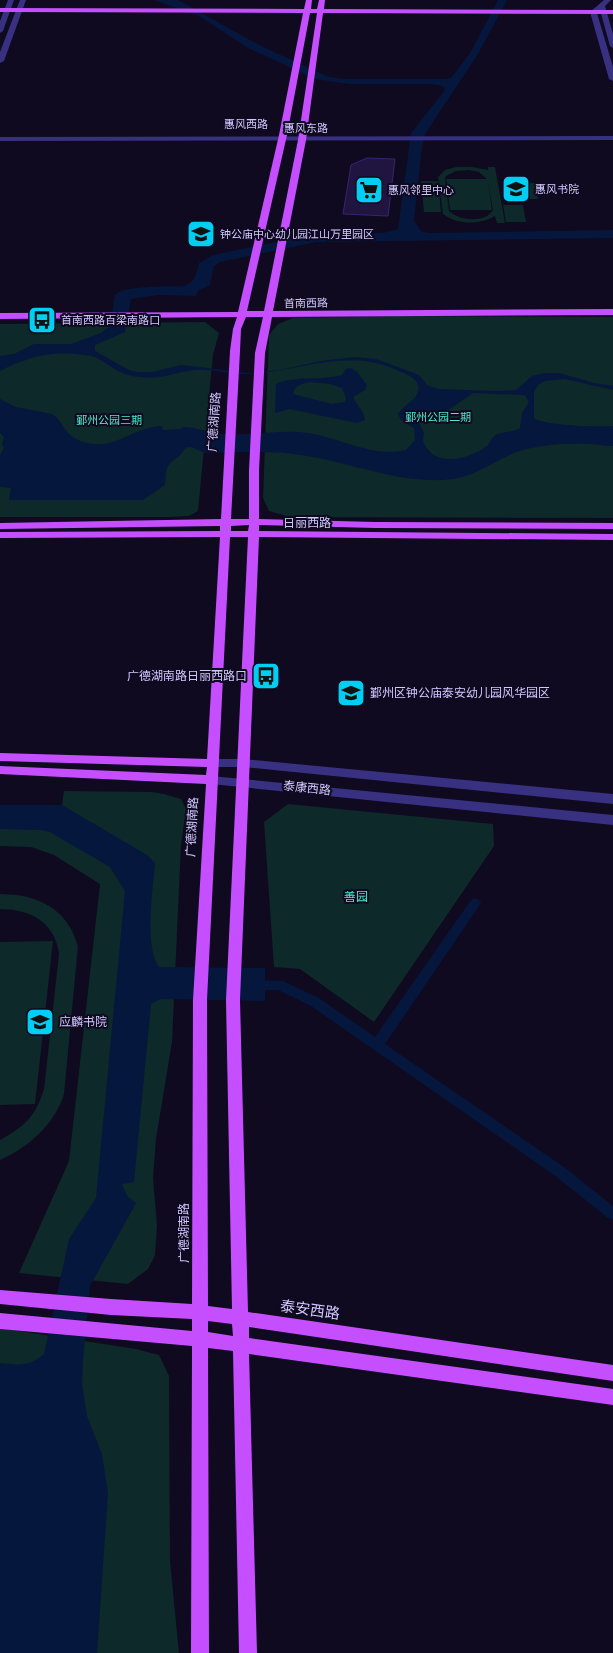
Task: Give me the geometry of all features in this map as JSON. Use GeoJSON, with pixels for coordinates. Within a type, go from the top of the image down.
{"type":"FeatureCollection","features":[{"type":"Feature","properties":{"kind":"main road"},"geometry":{"type":"LineString","coordinates":[[0,3],[321,6],[593,12]]}},
{"type":"Feature","properties":{"kind":"main road"},"geometry":{"type":"LineString","coordinates":[[0,10],[10,4]]}},
{"type":"Feature","properties":{"kind":"main road","name":"广德湖南路"},"geometry":{"type":"LineString","coordinates":[[200,1653],[200,1000],[225,498],[236,329],[243,311],[282,138],[308,6]]}},
{"type":"Feature","properties":{"kind":"main road"},"geometry":{"type":"LineString","coordinates":[[248,1653],[233,1000],[255,500],[254,470],[260,353],[302,138],[321,6]]}},
{"type":"Feature","properties":{"kind":"main road"},"geometry":{"type":"LineString","coordinates":[[602,9],[613,6]]}},
{"type":"Feature","properties":{"kind":"main road"},"geometry":{"type":"LineString","coordinates":[[481,9],[516,7],[602,9],[613,12]]}},
{"type":"Feature","properties":{"kind":"main road","name":"首南西路"},"geometry":{"type":"LineString","coordinates":[[268,311],[613,305]]}},
{"type":"Feature","properties":{"kind":"main road","name":"首南西路"},"geometry":{"type":"LineString","coordinates":[[0,309],[613,312]]}},
{"type":"Feature","properties":{"kind":"main road","name":"首南西路"},"geometry":{"type":"LineString","coordinates":[[0,316],[243,311]]}},
{"type":"Feature","properties":{"kind":"main road"},"geometry":{"type":"LineString","coordinates":[[253,528],[375,525],[613,526]]}},
{"type":"Feature","properties":{"kind":"main road","name":"日丽西路"},"geometry":{"type":"LineString","coordinates":[[0,526],[253,528],[613,537]]}},
{"type":"Feature","properties":{"kind":"main road","name":"日丽西路"},"geometry":{"type":"LineString","coordinates":[[0,535],[224,528]]}},
{"type":"Feature","properties":{"kind":"main road","name":"泰康西路"},"geometry":{"type":"LineString","coordinates":[[0,757],[212,763]]}},
{"type":"Feature","properties":{"kind":"main road","name":"泰康西路"},"geometry":{"type":"LineString","coordinates":[[0,770],[211,780]]}},
{"type":"Feature","properties":{"kind":"main road","name":"泰安西路"},"geometry":{"type":"LineString","coordinates":[[0,1297],[111,1307],[200,1312],[613,1373]]}},
{"type":"Feature","properties":{"kind":"main road"},"geometry":{"type":"LineString","coordinates":[[0,1321],[200,1339],[613,1397]]}},
{"type":"Feature","properties":{"kind":"street"},"geometry":{"type":"LineString","coordinates":[[608,0],[602,9],[593,12],[613,78]]}},
{"type":"Feature","properties":{"kind":"street"},"geometry":{"type":"LineString","coordinates":[[0,31],[10,4]]}},
{"type":"Feature","properties":{"kind":"street"},"geometry":{"type":"LineString","coordinates":[[0,61],[22,4]]}},
{"type":"Feature","properties":{"kind":"street"},"geometry":{"type":"LineString","coordinates":[[602,9],[613,46]]}},
{"type":"Feature","properties":{"kind":"street","name":"惠风东路"},"geometry":{"type":"LineString","coordinates":[[0,137],[613,137]]}},
{"type":"Feature","properties":{"kind":"street","name":"泰康西路"},"geometry":{"type":"LineString","coordinates":[[212,763],[243,763],[613,798]]}},
{"type":"Feature","properties":{"kind":"street","name":"泰康西路"},"geometry":{"type":"LineString","coordinates":[[211,780],[613,820]]}},
{"type":"Feature","properties":{"kind":"green space"},"geometry":{"type":"Polygon","coordinates":[[[456,167],[472,167],[488,170],[488,167],[495,167],[505,223],[497,223],[495,216],[483,221],[462,222],[443,214],[438,177],[445,170],[456,167]],[[469,170],[456,171],[446,176],[445,179],[449,211],[453,214],[465,219],[479,219],[490,214],[493,210],[488,182],[492,210],[450,210],[446,179],[487,179],[479,172],[469,170]]]}},
{"type":"Feature","properties":{"kind":"green space"},"geometry":{"type":"Polygon","coordinates":[[[421,181],[438,181],[441,212],[424,212],[421,181]]]}},
{"type":"Feature","properties":{"kind":"green space"},"geometry":{"type":"Polygon","coordinates":[[[516,183],[535,183],[538,199],[519,199],[516,183]]]}},
{"type":"Feature","properties":{"kind":"green space"},"geometry":{"type":"Polygon","coordinates":[[[503,205],[523,205],[526,222],[506,222],[503,205]]]}},
{"type":"Feature","properties":{"kind":"green space","name":"鄞州公园二期"},"geometry":{"type":"Polygon","coordinates":[[[398,316],[613,317],[613,518],[290,517],[269,511],[263,498],[269,335],[278,324],[293,318],[398,316]]]}},
{"type":"Feature","properties":{"kind":"green space","name":"鄞州公园三期"},"geometry":{"type":"Polygon","coordinates":[[[205,322],[219,333],[213,355],[198,511],[189,516],[169,517],[0,517],[0,324],[205,322]]]}},
{"type":"Feature","properties":{"kind":"green space"},"geometry":{"type":"Polygon","coordinates":[[[64,791],[152,792],[181,799],[186,809],[181,845],[172,1042],[156,1139],[153,1178],[157,1225],[155,1255],[148,1269],[128,1284],[19,1273],[69,1161],[100,884],[54,855],[31,847],[0,846],[0,805],[62,805],[64,791]]]}},
{"type":"Feature","properties":{"kind":"green space","name":"善园"},"geometry":{"type":"Polygon","coordinates":[[[288,804],[493,824],[494,846],[374,1022],[300,969],[274,967],[264,822],[288,804]]]}},
{"type":"Feature","properties":{"kind":"green space"},"geometry":{"type":"Polygon","coordinates":[[[0,894],[26,897],[38,900],[49,906],[66,922],[78,946],[64,1094],[60,1105],[39,1134],[21,1149],[0,1160],[0,1140],[23,1125],[37,1107],[44,1089],[59,954],[57,943],[52,933],[39,920],[21,912],[0,909],[0,894]]]}},
{"type":"Feature","properties":{"kind":"green space"},"geometry":{"type":"Polygon","coordinates":[[[53,941],[35,1104],[0,1105],[0,942],[53,941]]]}},
{"type":"Feature","properties":{"kind":"green space"},"geometry":{"type":"Polygon","coordinates":[[[0,1328],[136,1349],[159,1355],[169,1376],[170,1561],[179,1653],[0,1653],[0,1328]]]}},
{"type":"Feature","properties":{"kind":"water"},"geometry":{"type":"Polygon","coordinates":[[[154,0],[178,0],[261,46],[329,77],[345,79],[446,79],[451,78],[470,53],[498,0],[507,0],[478,54],[425,134],[414,221],[421,231],[428,233],[613,230],[613,238],[316,242],[220,262],[214,266],[210,285],[198,291],[196,296],[158,295],[131,299],[125,332],[95,345],[95,351],[129,370],[137,372],[152,372],[181,365],[250,373],[279,370],[241,374],[201,370],[147,378],[125,374],[88,355],[55,354],[36,357],[0,371],[0,356],[14,354],[34,344],[71,344],[101,333],[110,326],[115,295],[136,288],[187,285],[194,278],[199,263],[213,255],[314,234],[383,233],[398,229],[411,133],[445,90],[444,87],[429,84],[349,84],[315,79],[248,48],[199,16],[154,0]]]}},
{"type":"Feature","properties":{"kind":"water"},"geometry":{"type":"Polygon","coordinates":[[[355,357],[376,359],[414,373],[420,376],[427,385],[438,389],[496,391],[516,390],[532,376],[544,373],[559,373],[594,383],[613,386],[613,390],[565,379],[545,381],[538,385],[534,392],[534,418],[549,423],[613,426],[613,446],[572,444],[534,447],[505,457],[466,476],[442,480],[424,480],[389,475],[319,458],[289,453],[207,453],[188,447],[168,466],[165,485],[143,500],[9,500],[11,488],[0,487],[0,455],[4,448],[2,444],[4,437],[0,433],[0,399],[16,407],[52,414],[72,437],[88,443],[110,443],[140,431],[162,426],[163,430],[188,427],[227,434],[298,432],[320,435],[381,451],[406,450],[415,440],[414,428],[401,420],[398,414],[416,395],[418,386],[416,381],[405,373],[378,363],[359,361],[323,363],[282,370],[321,361],[355,357]],[[473,393],[444,413],[421,420],[419,423],[424,433],[423,441],[428,450],[443,458],[452,459],[462,458],[480,451],[497,434],[520,428],[522,413],[529,402],[525,395],[473,393]]]}},
{"type":"Feature","properties":{"kind":"water"},"geometry":{"type":"Polygon","coordinates":[[[351,368],[357,372],[367,385],[365,390],[353,397],[365,420],[357,423],[289,409],[275,413],[276,384],[292,380],[334,377],[342,375],[346,369],[351,368]],[[304,383],[297,387],[293,394],[332,404],[345,402],[346,398],[342,388],[330,384],[304,383]]]}},
{"type":"Feature","properties":{"kind":"water"},"geometry":{"type":"Polygon","coordinates":[[[0,805],[62,805],[147,855],[155,863],[151,901],[151,932],[154,958],[159,967],[265,968],[265,1001],[160,999],[151,1004],[134,1182],[122,1184],[127,1196],[136,1203],[90,1286],[83,1360],[82,1384],[87,1416],[102,1454],[108,1493],[97,1653],[0,1653],[0,1363],[28,1363],[44,1354],[69,1239],[96,1198],[125,891],[110,867],[50,832],[0,829],[0,805]]]}},
{"type":"Feature","properties":{"kind":"building","name":"惠风邻里中心"},"geometry":{"type":"Polygon","coordinates":[[[367,158],[395,159],[388,216],[343,214],[351,165],[367,158]]]}},
{"type":"Feature","properties":{"kind":"waterway"},"geometry":{"type":"LineString","coordinates":[[377,1045],[475,903]]}},
{"type":"Feature","properties":{"kind":"waterway"},"geometry":{"type":"LineString","coordinates":[[250,985],[279,985],[315,1002],[377,1045]]}},
{"type":"Feature","properties":{"kind":"waterway"},"geometry":{"type":"LineString","coordinates":[[377,1045],[559,1171],[613,1214]]}},
{"type":"Feature","properties":{"kind":"place","name":"惠风书院"},"geometry":{"type":"Point","coordinates":[516,189]}},
{"type":"Feature","properties":{"kind":"place","name":"惠风邻里中心"},"geometry":{"type":"Point","coordinates":[369,190]}},
{"type":"Feature","properties":{"kind":"place","name":"钟公庙中心幼儿园江山万里园区"},"geometry":{"type":"Point","coordinates":[201,234]}},
{"type":"Feature","properties":{"kind":"place","name":"首南西路百梁南路口"},"geometry":{"type":"Point","coordinates":[42,320]}},
{"type":"Feature","properties":{"kind":"place","name":"广德湖南路日丽西路口"},"geometry":{"type":"Point","coordinates":[266,676]}},
{"type":"Feature","properties":{"kind":"place","name":"鄞州区钟公庙泰安幼儿园风华园区"},"geometry":{"type":"Point","coordinates":[351,693]}},
{"type":"Feature","properties":{"kind":"place","name":"应麟书院"},"geometry":{"type":"Point","coordinates":[40,1022]}}]}
